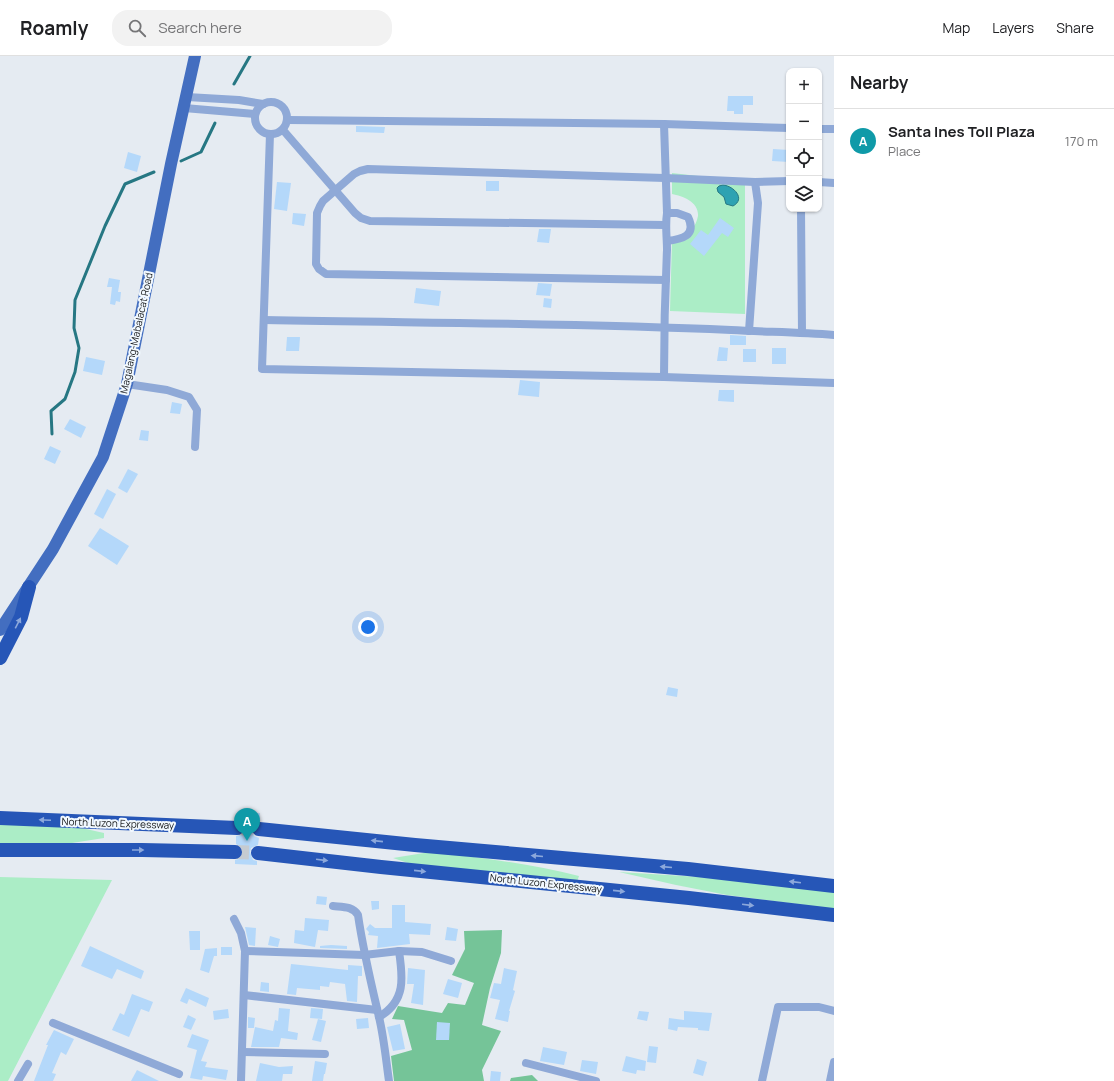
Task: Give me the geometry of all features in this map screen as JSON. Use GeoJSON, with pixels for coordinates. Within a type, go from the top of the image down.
{"type":"FeatureCollection","features":[{"type":"Feature","properties":{"kind":"highway"},"geometry":{"type":"LineString","coordinates":[[0,658],[21,617],[28,586]]}},
{"type":"Feature","properties":{"kind":"highway","name":"North Luzon Expressway"},"geometry":{"type":"LineString","coordinates":[[0,818],[237,828]]}},
{"type":"Feature","properties":{"kind":"highway"},"geometry":{"type":"LineString","coordinates":[[259,829],[688,869],[834,886]]}},
{"type":"Feature","properties":{"kind":"highway"},"geometry":{"type":"LineString","coordinates":[[0,849],[236,852]]}},
{"type":"Feature","properties":{"kind":"highway","name":"North Luzon Expressway"},"geometry":{"type":"LineString","coordinates":[[258,853],[688,898],[834,915]]}},
{"type":"Feature","properties":{"kind":"main road","name":"Magalang-Mabalacat Road"},"geometry":{"type":"LineString","coordinates":[[0,630],[53,549],[103,457],[127,384],[171,164],[191,103],[195,56]]}},
{"type":"Feature","properties":{"kind":"street"},"geometry":{"type":"LineString","coordinates":[[191,103],[239,100],[263,104]]}},
{"type":"Feature","properties":{"kind":"street"},"geometry":{"type":"LineString","coordinates":[[268,102],[278,103],[286,110],[288,120],[283,130],[279,133],[265,133],[256,126],[255,114],[259,107],[263,104],[268,102]]}},
{"type":"Feature","properties":{"kind":"street"},"geometry":{"type":"LineString","coordinates":[[191,103],[255,114]]}},
{"type":"Feature","properties":{"kind":"street"},"geometry":{"type":"LineString","coordinates":[[288,120],[664,124],[786,128]]}},
{"type":"Feature","properties":{"kind":"street"},"geometry":{"type":"LineString","coordinates":[[664,124],[667,213],[665,225],[667,241],[664,377]]}},
{"type":"Feature","properties":{"kind":"street"},"geometry":{"type":"LineString","coordinates":[[822,129],[834,129]]}},
{"type":"Feature","properties":{"kind":"street"},"geometry":{"type":"LineString","coordinates":[[283,130],[355,213],[361,218],[370,221],[665,225]]}},
{"type":"Feature","properties":{"kind":"street"},"geometry":{"type":"LineString","coordinates":[[270,134],[262,368],[664,377],[834,383]]}},
{"type":"Feature","properties":{"kind":"street"},"geometry":{"type":"LineString","coordinates":[[666,280],[326,274],[319,269],[316,264],[317,213],[324,200],[354,174],[360,171],[368,170],[665,178],[755,182],[786,181]]}},
{"type":"Feature","properties":{"kind":"street"},"geometry":{"type":"LineString","coordinates":[[749,331],[758,203],[755,182]]}},
{"type":"Feature","properties":{"kind":"street"},"geometry":{"type":"LineString","coordinates":[[822,182],[834,183]]}},
{"type":"Feature","properties":{"kind":"street"},"geometry":{"type":"LineString","coordinates":[[801,212],[802,332]]}},
{"type":"Feature","properties":{"kind":"street"},"geometry":{"type":"LineString","coordinates":[[667,213],[677,213],[688,217],[691,226],[690,232],[687,236],[667,241]]}},
{"type":"Feature","properties":{"kind":"street"},"geometry":{"type":"LineString","coordinates":[[264,320],[664,327],[802,332],[834,335]]}},
{"type":"Feature","properties":{"kind":"street"},"geometry":{"type":"LineString","coordinates":[[127,384],[167,390],[189,397],[197,410],[195,447]]}},
{"type":"Feature","properties":{"kind":"street"},"geometry":{"type":"LineString","coordinates":[[333,906],[351,908],[358,915],[364,955],[372,983],[378,1014],[389,1081]]}},
{"type":"Feature","properties":{"kind":"street"},"geometry":{"type":"LineString","coordinates":[[234,919],[241,933],[245,952],[241,1081]]}},
{"type":"Feature","properties":{"kind":"street"},"geometry":{"type":"LineString","coordinates":[[244,995],[378,1014],[392,1007],[399,997],[402,983],[399,951]]}},
{"type":"Feature","properties":{"kind":"street"},"geometry":{"type":"LineString","coordinates":[[245,952],[364,955],[399,951],[422,952],[451,961]]}},
{"type":"Feature","properties":{"kind":"street"},"geometry":{"type":"LineString","coordinates":[[762,1081],[778,1007],[819,1007],[834,1011]]}},
{"type":"Feature","properties":{"kind":"street"},"geometry":{"type":"LineString","coordinates":[[53,1023],[179,1074]]}},
{"type":"Feature","properties":{"kind":"street"},"geometry":{"type":"LineString","coordinates":[[243,1052],[325,1054]]}},
{"type":"Feature","properties":{"kind":"street"},"geometry":{"type":"LineString","coordinates":[[830,1081],[834,1062]]}},
{"type":"Feature","properties":{"kind":"street"},"geometry":{"type":"LineString","coordinates":[[526,1063],[596,1081]]}},
{"type":"Feature","properties":{"kind":"street"},"geometry":{"type":"LineString","coordinates":[[18,1081],[28,1064]]}},
{"type":"Feature","properties":{"kind":"green space"},"geometry":{"type":"Polygon","coordinates":[[[672,173],[742,181],[745,185],[745,314],[670,311],[672,240],[691,230],[696,223],[698,216],[696,207],[690,200],[672,194],[672,173]]]}},
{"type":"Feature","properties":{"kind":"green space"},"geometry":{"type":"Polygon","coordinates":[[[0,824],[77,827],[104,833],[104,838],[72,843],[0,844],[0,824]]]}},
{"type":"Feature","properties":{"kind":"green space"},"geometry":{"type":"Polygon","coordinates":[[[430,852],[505,861],[579,876],[577,882],[429,870],[393,858],[430,852]]]}},
{"type":"Feature","properties":{"kind":"green space"},"geometry":{"type":"Polygon","coordinates":[[[619,872],[700,877],[834,892],[834,909],[727,895],[619,872]]]}},
{"type":"Feature","properties":{"kind":"green space"},"geometry":{"type":"Polygon","coordinates":[[[0,877],[112,880],[8,1081],[0,1081],[0,877]]]}},
{"type":"Feature","properties":{"kind":"green space"},"geometry":{"type":"Polygon","coordinates":[[[502,930],[501,953],[490,988],[482,1025],[501,1031],[482,1070],[484,1081],[394,1081],[391,1056],[412,1050],[404,1020],[392,1019],[398,1006],[442,1013],[448,1003],[465,1005],[474,983],[452,975],[465,949],[464,931],[502,930]]]}},
{"type":"Feature","properties":{"kind":"green space"},"geometry":{"type":"Polygon","coordinates":[[[532,1075],[538,1081],[510,1081],[511,1078],[532,1075]]]}},
{"type":"Feature","properties":{"kind":"water"},"geometry":{"type":"Polygon","coordinates":[[[723,185],[731,188],[737,193],[738,200],[733,206],[726,204],[724,197],[718,192],[717,188],[723,185]]]}},
{"type":"Feature","properties":{"kind":"building"},"geometry":{"type":"Polygon","coordinates":[[[728,96],[753,96],[753,105],[743,105],[743,114],[734,114],[734,111],[727,111],[728,96]]]}},
{"type":"Feature","properties":{"kind":"building"},"geometry":{"type":"Polygon","coordinates":[[[356,126],[385,127],[384,133],[356,132],[356,126]]]}},
{"type":"Feature","properties":{"kind":"building"},"geometry":{"type":"Polygon","coordinates":[[[773,149],[786,150],[786,162],[772,161],[773,149]]]}},
{"type":"Feature","properties":{"kind":"building"},"geometry":{"type":"Polygon","coordinates":[[[128,152],[141,156],[137,172],[124,168],[128,152]]]}},
{"type":"Feature","properties":{"kind":"building"},"geometry":{"type":"Polygon","coordinates":[[[486,181],[499,181],[499,191],[486,191],[486,181]]]}},
{"type":"Feature","properties":{"kind":"building"},"geometry":{"type":"Polygon","coordinates":[[[277,182],[291,183],[287,211],[274,209],[277,182]]]}},
{"type":"Feature","properties":{"kind":"building"},"geometry":{"type":"Polygon","coordinates":[[[293,213],[306,214],[304,226],[292,224],[293,213]]]}},
{"type":"Feature","properties":{"kind":"building"},"geometry":{"type":"Polygon","coordinates":[[[720,218],[734,228],[728,237],[722,233],[704,256],[690,244],[701,230],[708,235],[720,218]]]}},
{"type":"Feature","properties":{"kind":"building"},"geometry":{"type":"Polygon","coordinates":[[[539,229],[551,229],[549,243],[537,242],[539,229]]]}},
{"type":"Feature","properties":{"kind":"building"},"geometry":{"type":"Polygon","coordinates":[[[109,278],[120,280],[118,292],[121,292],[120,302],[116,301],[115,305],[110,304],[112,287],[107,287],[109,278]]]}},
{"type":"Feature","properties":{"kind":"building"},"geometry":{"type":"Polygon","coordinates":[[[538,283],[552,284],[550,296],[536,295],[538,283]]]}},
{"type":"Feature","properties":{"kind":"building"},"geometry":{"type":"Polygon","coordinates":[[[416,288],[441,291],[439,306],[414,303],[416,288]]]}},
{"type":"Feature","properties":{"kind":"building"},"geometry":{"type":"Polygon","coordinates":[[[544,298],[552,299],[551,308],[543,307],[544,298]]]}},
{"type":"Feature","properties":{"kind":"building"},"geometry":{"type":"Polygon","coordinates":[[[730,335],[746,336],[746,345],[730,345],[730,335]]]}},
{"type":"Feature","properties":{"kind":"building"},"geometry":{"type":"Polygon","coordinates":[[[287,337],[300,337],[299,351],[286,351],[287,337]]]}},
{"type":"Feature","properties":{"kind":"building"},"geometry":{"type":"Polygon","coordinates":[[[719,347],[728,348],[727,361],[717,361],[719,347]]]}},
{"type":"Feature","properties":{"kind":"building"},"geometry":{"type":"Polygon","coordinates":[[[772,348],[786,348],[786,364],[772,364],[772,348]]]}},
{"type":"Feature","properties":{"kind":"building"},"geometry":{"type":"Polygon","coordinates":[[[743,349],[756,349],[756,362],[743,362],[743,349]]]}},
{"type":"Feature","properties":{"kind":"building"},"geometry":{"type":"Polygon","coordinates":[[[86,357],[105,361],[102,375],[83,371],[86,357]]]}},
{"type":"Feature","properties":{"kind":"building"},"geometry":{"type":"Polygon","coordinates":[[[520,380],[540,382],[539,397],[518,395],[520,380]]]}},
{"type":"Feature","properties":{"kind":"building"},"geometry":{"type":"Polygon","coordinates":[[[719,390],[734,390],[734,402],[718,401],[719,390]]]}},
{"type":"Feature","properties":{"kind":"building"},"geometry":{"type":"Polygon","coordinates":[[[172,402],[182,404],[180,414],[170,413],[172,402]]]}},
{"type":"Feature","properties":{"kind":"building"},"geometry":{"type":"Polygon","coordinates":[[[70,419],[86,427],[81,438],[64,429],[70,419]]]}},
{"type":"Feature","properties":{"kind":"building"},"geometry":{"type":"Polygon","coordinates":[[[141,430],[149,431],[148,441],[139,440],[141,430]]]}},
{"type":"Feature","properties":{"kind":"building"},"geometry":{"type":"Polygon","coordinates":[[[50,446],[61,451],[55,464],[44,459],[50,446]]]}},
{"type":"Feature","properties":{"kind":"building"},"geometry":{"type":"Polygon","coordinates":[[[128,469],[138,474],[127,493],[118,488],[128,469]]]}},
{"type":"Feature","properties":{"kind":"building"},"geometry":{"type":"Polygon","coordinates":[[[107,489],[116,494],[103,519],[94,514],[107,489]]]}},
{"type":"Feature","properties":{"kind":"building"},"geometry":{"type":"Polygon","coordinates":[[[100,528],[129,546],[117,565],[88,546],[100,528]]]}},
{"type":"Feature","properties":{"kind":"building"},"geometry":{"type":"Polygon","coordinates":[[[668,687],[678,689],[677,697],[666,695],[668,687]]]}},
{"type":"Feature","properties":{"kind":"building"},"geometry":{"type":"Polygon","coordinates":[[[238,812],[260,813],[260,821],[252,824],[251,829],[254,836],[259,838],[258,845],[251,848],[250,852],[253,860],[257,861],[257,865],[235,864],[235,860],[239,859],[243,853],[242,848],[236,844],[236,836],[241,835],[245,829],[244,824],[237,820],[238,812]]]}},
{"type":"Feature","properties":{"kind":"building"},"geometry":{"type":"Polygon","coordinates":[[[317,896],[327,897],[326,905],[316,904],[317,896]]]}},
{"type":"Feature","properties":{"kind":"building"},"geometry":{"type":"Polygon","coordinates":[[[371,901],[379,901],[379,909],[372,910],[371,901]]]}},
{"type":"Feature","properties":{"kind":"building"},"geometry":{"type":"Polygon","coordinates":[[[392,905],[405,905],[405,922],[431,924],[430,935],[409,934],[410,944],[377,948],[378,936],[368,935],[369,932],[366,929],[370,924],[375,928],[392,928],[392,905]]]}},
{"type":"Feature","properties":{"kind":"building"},"geometry":{"type":"Polygon","coordinates":[[[305,918],[329,920],[328,931],[318,930],[315,947],[294,943],[295,930],[304,931],[305,918]]]}},
{"type":"Feature","properties":{"kind":"building"},"geometry":{"type":"Polygon","coordinates":[[[245,927],[256,928],[255,946],[249,945],[245,927]]]}},
{"type":"Feature","properties":{"kind":"building"},"geometry":{"type":"Polygon","coordinates":[[[447,927],[458,929],[456,941],[445,940],[447,927]]]}},
{"type":"Feature","properties":{"kind":"building"},"geometry":{"type":"Polygon","coordinates":[[[189,931],[200,931],[200,950],[190,950],[189,931]]]}},
{"type":"Feature","properties":{"kind":"building"},"geometry":{"type":"Polygon","coordinates":[[[270,936],[280,939],[278,947],[268,945],[270,936]]]}},
{"type":"Feature","properties":{"kind":"building"},"geometry":{"type":"Polygon","coordinates":[[[90,946],[144,971],[141,979],[117,969],[112,979],[81,966],[90,946]]]}},
{"type":"Feature","properties":{"kind":"building"},"geometry":{"type":"Polygon","coordinates":[[[320,946],[347,946],[347,949],[320,948],[320,946]]]}},
{"type":"Feature","properties":{"kind":"building"},"geometry":{"type":"Polygon","coordinates":[[[221,947],[232,947],[232,955],[221,955],[221,947]]]}},
{"type":"Feature","properties":{"kind":"building"},"geometry":{"type":"Polygon","coordinates":[[[217,948],[217,956],[214,956],[209,973],[200,970],[205,949],[217,948]]]}},
{"type":"Feature","properties":{"kind":"building"},"geometry":{"type":"Polygon","coordinates":[[[291,964],[348,970],[348,965],[362,966],[362,976],[358,976],[357,1002],[347,1001],[345,984],[330,982],[329,987],[320,986],[320,990],[297,988],[296,995],[287,994],[291,964]]]}},
{"type":"Feature","properties":{"kind":"building"},"geometry":{"type":"Polygon","coordinates":[[[408,968],[425,970],[423,1005],[411,1003],[414,984],[407,984],[408,968]]]}},
{"type":"Feature","properties":{"kind":"building"},"geometry":{"type":"Polygon","coordinates":[[[504,968],[517,971],[513,990],[515,991],[509,1011],[508,1022],[495,1019],[500,1000],[490,998],[494,983],[501,984],[504,968]]]}},
{"type":"Feature","properties":{"kind":"building"},"geometry":{"type":"Polygon","coordinates":[[[448,979],[462,983],[458,998],[443,994],[448,979]]]}},
{"type":"Feature","properties":{"kind":"building"},"geometry":{"type":"Polygon","coordinates":[[[261,982],[269,983],[269,992],[260,991],[261,982]]]}},
{"type":"Feature","properties":{"kind":"building"},"geometry":{"type":"Polygon","coordinates":[[[186,988],[209,998],[206,1007],[189,999],[187,1004],[180,1001],[186,988]]]}},
{"type":"Feature","properties":{"kind":"building"},"geometry":{"type":"Polygon","coordinates":[[[132,994],[153,1002],[149,1012],[141,1009],[129,1037],[112,1030],[120,1013],[124,1015],[132,994]]]}},
{"type":"Feature","properties":{"kind":"building"},"geometry":{"type":"Polygon","coordinates":[[[279,1008],[290,1009],[288,1031],[298,1033],[297,1040],[281,1038],[279,1047],[251,1047],[255,1027],[273,1031],[275,1020],[278,1021],[279,1008]]]}},
{"type":"Feature","properties":{"kind":"building"},"geometry":{"type":"Polygon","coordinates":[[[311,1008],[323,1009],[322,1019],[310,1018],[311,1008]]]}},
{"type":"Feature","properties":{"kind":"building"},"geometry":{"type":"Polygon","coordinates":[[[228,1009],[229,1018],[214,1020],[213,1011],[228,1009]]]}},
{"type":"Feature","properties":{"kind":"building"},"geometry":{"type":"Polygon","coordinates":[[[639,1011],[649,1012],[647,1021],[637,1019],[639,1011]]]}},
{"type":"Feature","properties":{"kind":"building"},"geometry":{"type":"Polygon","coordinates":[[[684,1011],[712,1013],[709,1031],[698,1030],[698,1028],[678,1027],[677,1031],[668,1029],[669,1018],[684,1020],[684,1011]]]}},
{"type":"Feature","properties":{"kind":"building"},"geometry":{"type":"Polygon","coordinates":[[[188,1015],[196,1019],[191,1030],[183,1027],[188,1015]]]}},
{"type":"Feature","properties":{"kind":"building"},"geometry":{"type":"Polygon","coordinates":[[[248,1017],[255,1018],[254,1028],[248,1028],[248,1017]]]}},
{"type":"Feature","properties":{"kind":"building"},"geometry":{"type":"Polygon","coordinates":[[[368,1018],[369,1028],[357,1029],[356,1019],[368,1018]]]}},
{"type":"Feature","properties":{"kind":"building"},"geometry":{"type":"Polygon","coordinates":[[[318,1019],[326,1021],[321,1042],[312,1040],[318,1019]]]}},
{"type":"Feature","properties":{"kind":"building"},"geometry":{"type":"Polygon","coordinates":[[[437,1022],[450,1023],[449,1040],[436,1040],[437,1022]]]}},
{"type":"Feature","properties":{"kind":"building"},"geometry":{"type":"Polygon","coordinates":[[[400,1024],[405,1049],[393,1051],[387,1027],[400,1024]]]}},
{"type":"Feature","properties":{"kind":"building"},"geometry":{"type":"Polygon","coordinates":[[[54,1030],[74,1039],[66,1055],[61,1052],[52,1073],[56,1074],[53,1081],[34,1081],[48,1045],[46,1045],[54,1030]]]}},
{"type":"Feature","properties":{"kind":"building"},"geometry":{"type":"Polygon","coordinates":[[[192,1034],[209,1040],[201,1061],[207,1062],[205,1067],[228,1070],[226,1080],[203,1076],[202,1080],[190,1078],[197,1050],[187,1047],[192,1034]]]}},
{"type":"Feature","properties":{"kind":"building"},"geometry":{"type":"Polygon","coordinates":[[[649,1046],[658,1047],[656,1063],[647,1062],[649,1046]]]}},
{"type":"Feature","properties":{"kind":"building"},"geometry":{"type":"Polygon","coordinates":[[[543,1047],[567,1052],[564,1065],[540,1061],[543,1047]]]}},
{"type":"Feature","properties":{"kind":"building"},"geometry":{"type":"Polygon","coordinates":[[[626,1056],[646,1061],[645,1071],[637,1070],[636,1074],[622,1071],[626,1056]]]}},
{"type":"Feature","properties":{"kind":"building"},"geometry":{"type":"Polygon","coordinates":[[[697,1059],[707,1062],[703,1076],[693,1073],[697,1059]]]}},
{"type":"Feature","properties":{"kind":"building"},"geometry":{"type":"Polygon","coordinates":[[[582,1060],[598,1062],[596,1074],[580,1071],[582,1060]]]}},
{"type":"Feature","properties":{"kind":"building"},"geometry":{"type":"Polygon","coordinates":[[[315,1061],[327,1063],[323,1081],[312,1081],[315,1061]]]}},
{"type":"Feature","properties":{"kind":"building"},"geometry":{"type":"Polygon","coordinates":[[[260,1063],[279,1067],[293,1066],[292,1074],[283,1074],[282,1081],[256,1081],[260,1063]]]}},
{"type":"Feature","properties":{"kind":"building"},"geometry":{"type":"Polygon","coordinates":[[[137,1070],[159,1081],[131,1081],[137,1070]]]}},
{"type":"Feature","properties":{"kind":"building"},"geometry":{"type":"Polygon","coordinates":[[[491,1071],[501,1072],[500,1081],[490,1081],[491,1071]]]}},
{"type":"Feature","properties":{"kind":"waterway"},"geometry":{"type":"LineString","coordinates":[[234,84],[250,56]]}},
{"type":"Feature","properties":{"kind":"waterway"},"geometry":{"type":"LineString","coordinates":[[181,161],[201,152],[215,123]]}},
{"type":"Feature","properties":{"kind":"waterway"},"geometry":{"type":"LineString","coordinates":[[52,434],[51,411],[65,399],[75,372],[79,348],[74,328],[75,300],[105,226],[125,184],[154,172]]}},
{"type":"Feature","properties":{"kind":"tunnel"},"geometry":{"type":"LineString","coordinates":[[237,828],[259,829]]}},
{"type":"Feature","properties":{"kind":"tunnel"},"geometry":{"type":"LineString","coordinates":[[235,852],[258,853]]}},
{"type":"Feature","properties":{"kind":"place","name":"Santa Ines Toll Plaza"},"geometry":{"type":"Point","coordinates":[247,841]}}]}
